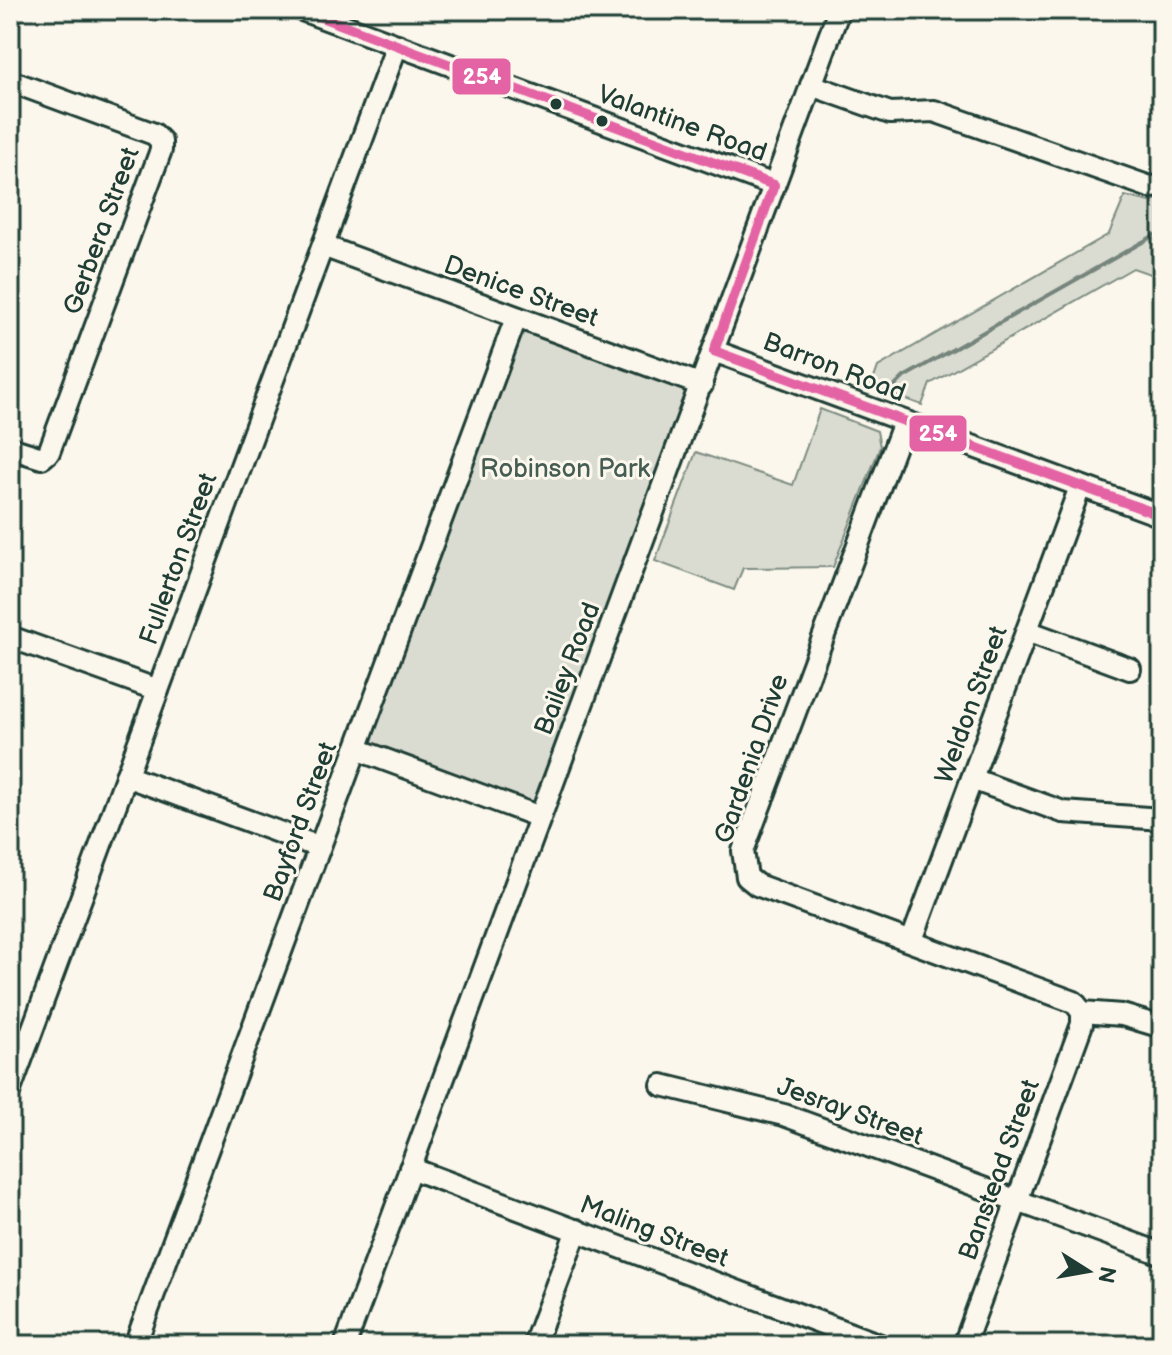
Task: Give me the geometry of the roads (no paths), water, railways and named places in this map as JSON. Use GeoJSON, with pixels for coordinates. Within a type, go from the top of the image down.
{"type":"FeatureCollection","features":[{"type":"Feature","properties":{"kind":"street","name":"Valantine Road"},"geometry":{"type":"LineString","coordinates":[[302,10],[774,185]]}},
{"type":"Feature","properties":{"kind":"street","name":"Bailey Road"},"geometry":{"type":"LineString","coordinates":[[345,1345],[839,10]]}},
{"type":"Feature","properties":{"kind":"street","name":"Fullerton Street"},"geometry":{"type":"LineString","coordinates":[[10,1090],[397,45]]}},
{"type":"Feature","properties":{"kind":"street","name":"Gerbera Street"},"geometry":{"type":"LineString","coordinates":[[10,81],[154,134],[161,141],[161,150],[49,452],[42,458],[10,448]]}},
{"type":"Feature","properties":{"kind":"street"},"geometry":{"type":"LineString","coordinates":[[811,85],[890,113],[934,111],[1150,187],[1162,186]]}},
{"type":"Feature","properties":{"kind":"street","name":"Denice Street"},"geometry":{"type":"LineString","coordinates":[[323,246],[702,385]]}},
{"type":"Feature","properties":{"kind":"street","name":"Bayford Street"},"geometry":{"type":"LineString","coordinates":[[135,1345],[516,318]]}},
{"type":"Feature","properties":{"kind":"street","name":"Barron Road"},"geometry":{"type":"LineString","coordinates":[[714,351],[1162,516]]}},
{"type":"Feature","properties":{"kind":"street","name":"Gardenia Drive"},"geometry":{"type":"LineString","coordinates":[[904,422],[743,851],[747,877],[757,885],[1074,1002],[1082,1012],[1122,1015],[1162,1027]]}},
{"type":"Feature","properties":{"kind":"street","name":"Weldon Street"},"geometry":{"type":"LineString","coordinates":[[912,940],[1080,487]]}},
{"type":"Feature","properties":{"kind":"street"},"geometry":{"type":"LineString","coordinates":[[1027,631],[1130,669]]}},
{"type":"Feature","properties":{"kind":"street"},"geometry":{"type":"LineString","coordinates":[[10,637],[158,690]]}},
{"type":"Feature","properties":{"kind":"street"},"geometry":{"type":"LineString","coordinates":[[356,749],[540,817]]}},
{"type":"Feature","properties":{"kind":"street"},"geometry":{"type":"LineString","coordinates":[[126,776],[319,847]]}},
{"type":"Feature","properties":{"kind":"street"},"geometry":{"type":"LineString","coordinates":[[972,779],[1063,812],[1162,819]]}},
{"type":"Feature","properties":{"kind":"street","name":"Banstead Street"},"geometry":{"type":"LineString","coordinates":[[964,1345],[1082,1024],[1082,1012]]}},
{"type":"Feature","properties":{"kind":"street","name":"Jesray Street"},"geometry":{"type":"LineString","coordinates":[[662,1085],[770,1110],[1162,1254]]}},
{"type":"Feature","properties":{"kind":"street","name":"Maling Street"},"geometry":{"type":"LineString","coordinates":[[410,1168],[880,1345]]}},
{"type":"Feature","properties":{"kind":"street"},"geometry":{"type":"LineString","coordinates":[[534,1345],[577,1230]]}},
{"type":"Feature","properties":{"kind":"waterway"},"geometry":{"type":"LineString","coordinates":[[889,392],[904,377],[1162,231]]}},
{"type":"Feature","properties":{"kind":"park label","name":"Robinson Park"},"geometry":{"type":"Point","coordinates":[565,469]}}]}
